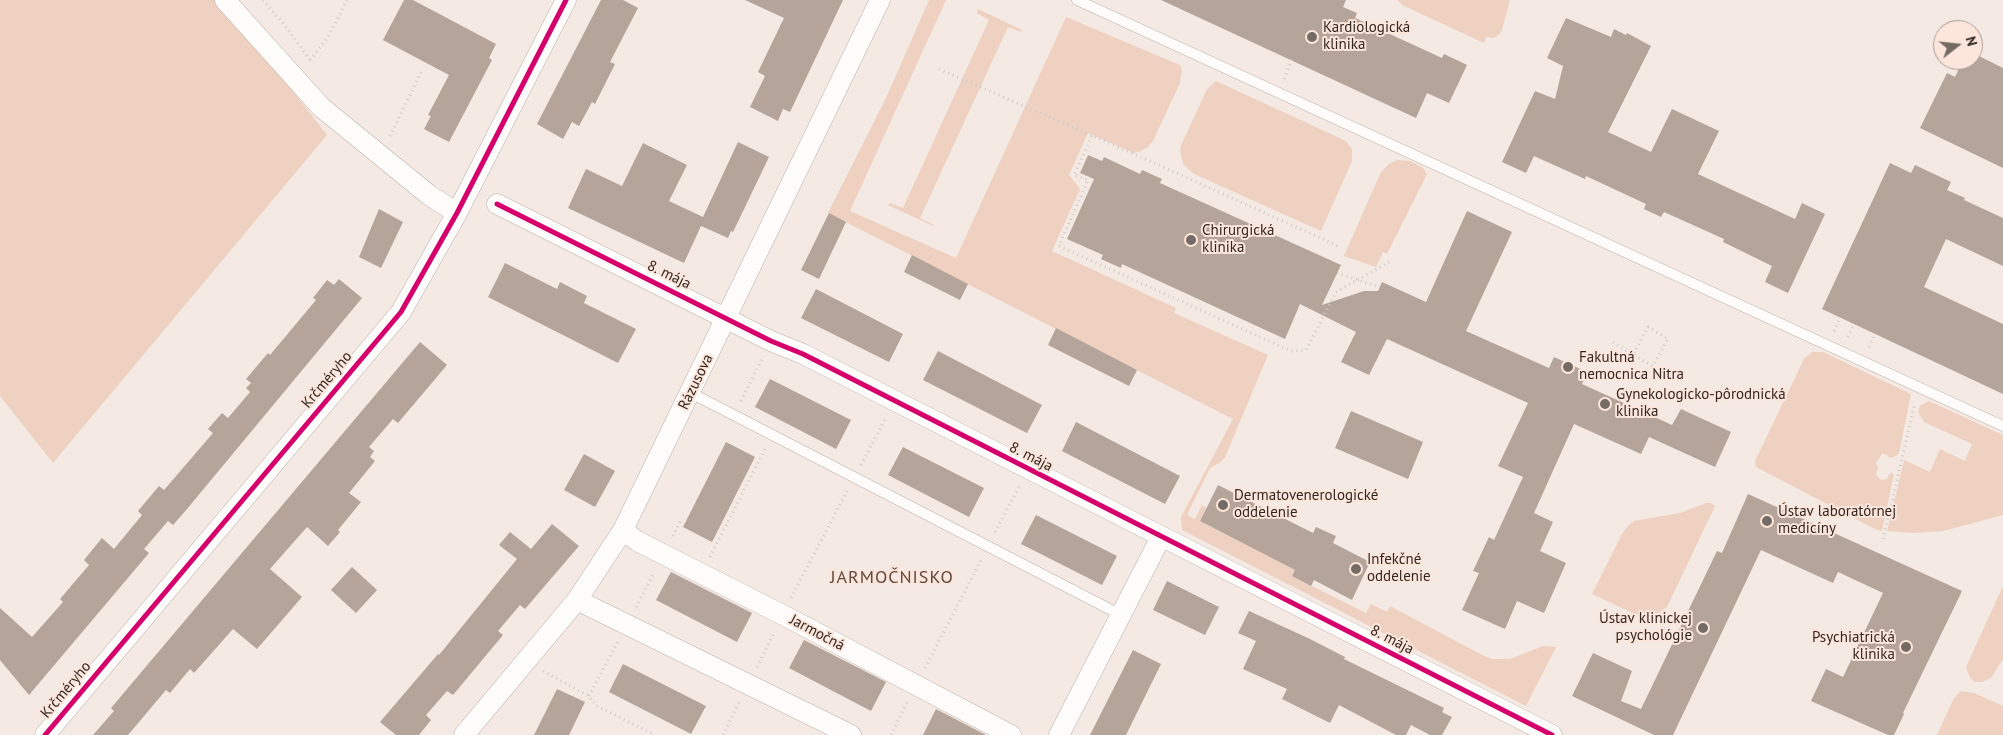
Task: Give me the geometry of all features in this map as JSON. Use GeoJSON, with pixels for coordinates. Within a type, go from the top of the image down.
{"type":"FeatureCollection","features":[{"type":"Feature","properties":{"kind":"street"},"geometry":{"type":"LineString","coordinates":[[225,0],[321,107],[429,195],[457,213]]}},
{"type":"Feature","properties":{"kind":"street","name":"Krčméryho"},"geometry":{"type":"LineString","coordinates":[[45,735],[401,312],[457,213],[566,0]]}},
{"type":"Feature","properties":{"kind":"street","name":"Rázusova"},"geometry":{"type":"LineString","coordinates":[[464,735],[529,660],[577,600],[623,530],[728,318],[880,0]]}},
{"type":"Feature","properties":{"kind":"street","name":"8. mája"},"geometry":{"type":"LineString","coordinates":[[497,204],[771,341],[803,354],[1552,735]]}},
{"type":"Feature","properties":{"kind":"street","name":"Jarmočná"},"geometry":{"type":"LineString","coordinates":[[623,530],[637,541],[1011,735]]}},
{"type":"Feature","properties":{"kind":"street"},"geometry":{"type":"LineString","coordinates":[[1059,735],[1161,537]]}},
{"type":"Feature","properties":{"kind":"street"},"geometry":{"type":"LineString","coordinates":[[577,600],[851,735]]}},
{"type":"Feature","properties":{"kind":"lane"},"geometry":{"type":"LineString","coordinates":[[1077,0],[2003,426]]}},
{"type":"Feature","properties":{"kind":"lane"},"geometry":{"type":"LineString","coordinates":[[691,393],[1121,615]]}},
{"type":"Feature","properties":{"kind":"path"},"geometry":{"type":"LineString","coordinates":[[310,60],[328,36],[347,0]]}},
{"type":"Feature","properties":{"kind":"path"},"geometry":{"type":"LineString","coordinates":[[939,69],[1340,247]]}},
{"type":"Feature","properties":{"kind":"path"},"geometry":{"type":"LineString","coordinates":[[388,139],[421,72]]}},
{"type":"Feature","properties":{"kind":"path"},"geometry":{"type":"LineString","coordinates":[[1092,136],[1074,175],[1088,180],[1059,246],[1291,351],[1306,350],[1336,292],[1391,261]]}},
{"type":"Feature","properties":{"kind":"path"},"geometry":{"type":"LineString","coordinates":[[1337,273],[1379,287]]}},
{"type":"Feature","properties":{"kind":"path"},"geometry":{"type":"LineString","coordinates":[[1832,336],[1840,318]]}},
{"type":"Feature","properties":{"kind":"path"},"geometry":{"type":"LineString","coordinates":[[1845,342],[1854,324]]}},
{"type":"Feature","properties":{"kind":"path"},"geometry":{"type":"LineString","coordinates":[[1612,342],[1633,355],[1653,366],[1668,338],[1648,327],[1633,355]]}},
{"type":"Feature","properties":{"kind":"path"},"geometry":{"type":"LineString","coordinates":[[1866,352],[1875,334]]}},
{"type":"Feature","properties":{"kind":"path"},"geometry":{"type":"LineString","coordinates":[[733,415],[771,341]]}},
{"type":"Feature","properties":{"kind":"path"},"geometry":{"type":"LineString","coordinates":[[1882,539],[1917,395]]}},
{"type":"Feature","properties":{"kind":"path"},"geometry":{"type":"LineString","coordinates":[[723,735],[782,615],[894,401]]}},
{"type":"Feature","properties":{"kind":"path"},"geometry":{"type":"LineString","coordinates":[[712,554],[772,435]]}},
{"type":"Feature","properties":{"kind":"path"},"geometry":{"type":"LineString","coordinates":[[890,735],[1028,469]]}},
{"type":"Feature","properties":{"kind":"path"},"geometry":{"type":"LineString","coordinates":[[676,530],[681,520]]}},
{"type":"Feature","properties":{"kind":"path"},"geometry":{"type":"LineString","coordinates":[[589,696],[664,555]]}},
{"type":"Feature","properties":{"kind":"path"},"geometry":{"type":"LineString","coordinates":[[529,660],[550,676],[589,696],[597,706],[655,735]]}},
{"type":"Feature","properties":{"kind":"shaded area"},"geometry":{"type":"Polygon","coordinates":[[[0,0],[222,0],[327,135],[53,463],[0,396],[0,0]]]}},
{"type":"Feature","properties":{"kind":"shaded area"},"geometry":{"type":"Polygon","coordinates":[[[929,0],[946,0],[850,211],[956,258],[1066,17],[1180,65],[1182,70],[1180,83],[1153,141],[1148,147],[1134,153],[1088,133],[1069,175],[1080,189],[1052,251],[1176,308],[1174,313],[1268,355],[1225,457],[1221,462],[1210,468],[1187,515],[1195,519],[1202,505],[1206,508],[1200,521],[1295,570],[1292,576],[1366,613],[1371,604],[1387,612],[1390,606],[1484,656],[1493,659],[1510,659],[1543,646],[1556,647],[1526,706],[1182,530],[1181,517],[1233,419],[828,213],[886,98],[929,0]]]}},
{"type":"Feature","properties":{"kind":"shaded area"},"geometry":{"type":"Polygon","coordinates":[[[1397,0],[1510,0],[1501,33],[1494,38],[1486,37],[1484,43],[1404,6],[1397,0]]]}},
{"type":"Feature","properties":{"kind":"shaded area"},"geometry":{"type":"Polygon","coordinates":[[[978,9],[1022,30],[1021,32],[1008,27],[920,218],[933,226],[888,205],[890,203],[903,208],[989,20],[977,13],[978,9]]]}},
{"type":"Feature","properties":{"kind":"shaded area"},"geometry":{"type":"Polygon","coordinates":[[[1216,81],[1346,141],[1352,149],[1352,161],[1321,231],[1194,174],[1183,164],[1180,149],[1182,143],[1207,89],[1216,81]]]}},
{"type":"Feature","properties":{"kind":"shaded area"},"geometry":{"type":"Polygon","coordinates":[[[1397,160],[1410,161],[1423,168],[1427,174],[1387,254],[1383,252],[1376,267],[1344,256],[1381,172],[1389,164],[1397,160]]]}},
{"type":"Feature","properties":{"kind":"shaded area"},"geometry":{"type":"Polygon","coordinates":[[[1812,352],[1823,352],[1911,394],[1899,453],[1889,458],[1887,455],[1882,454],[1876,463],[1878,468],[1876,475],[1881,480],[1887,479],[1890,473],[1894,474],[1882,531],[1756,467],[1755,461],[1804,359],[1812,352]]]}},
{"type":"Feature","properties":{"kind":"shaded area"},"geometry":{"type":"Polygon","coordinates":[[[1929,401],[2003,435],[2003,515],[1943,531],[1914,533],[1887,531],[1904,460],[1930,472],[1940,449],[1965,461],[1972,444],[1924,422],[1918,412],[1920,406],[1929,401]]]}},
{"type":"Feature","properties":{"kind":"shaded area"},"geometry":{"type":"Polygon","coordinates":[[[1706,503],[1711,503],[1715,506],[1667,607],[1655,616],[1639,616],[1592,594],[1623,532],[1634,521],[1680,513],[1706,503]]]}},
{"type":"Feature","properties":{"kind":"shaded area"},"geometry":{"type":"Polygon","coordinates":[[[2003,586],[2003,659],[1991,678],[1982,682],[1975,682],[1970,678],[1966,667],[2003,586]]]}},
{"type":"Feature","properties":{"kind":"shaded area"},"geometry":{"type":"Polygon","coordinates":[[[1961,691],[1974,693],[2003,706],[2003,735],[1937,735],[1954,698],[1961,691]]]}},
{"type":"Feature","properties":{"kind":"building"},"geometry":{"type":"Polygon","coordinates":[[[404,0],[413,0],[496,44],[489,58],[492,60],[449,142],[424,129],[431,116],[428,115],[449,75],[383,40],[404,0]]]}},
{"type":"Feature","properties":{"kind":"building"},"geometry":{"type":"Polygon","coordinates":[[[601,0],[623,0],[638,8],[610,62],[615,64],[595,104],[592,102],[579,126],[572,122],[563,139],[537,124],[601,0]]]}},
{"type":"Feature","properties":{"kind":"building"},"geometry":{"type":"Polygon","coordinates":[[[745,0],[843,0],[790,112],[783,109],[778,121],[750,107],[765,76],[758,72],[784,18],[745,0]]]}},
{"type":"Feature","properties":{"kind":"building"},"geometry":{"type":"Polygon","coordinates":[[[1161,0],[1346,0],[1343,7],[1357,13],[1355,18],[1442,58],[1444,54],[1467,65],[1449,103],[1427,93],[1416,118],[1161,0]]]}},
{"type":"Feature","properties":{"kind":"building"},"geometry":{"type":"Polygon","coordinates":[[[1566,18],[1611,37],[1614,29],[1626,35],[1627,33],[1651,46],[1608,132],[1651,152],[1672,109],[1719,131],[1698,174],[1795,219],[1802,203],[1825,214],[1788,293],[1765,282],[1772,266],[1723,242],[1724,239],[1664,212],[1661,217],[1644,209],[1646,204],[1586,176],[1585,179],[1534,156],[1526,173],[1502,162],[1535,91],[1555,99],[1563,66],[1547,58],[1566,18]]]}},
{"type":"Feature","properties":{"kind":"building"},"geometry":{"type":"Polygon","coordinates":[[[1983,58],[2003,68],[2003,168],[1920,128],[1947,73],[1955,77],[1958,70],[1983,70],[1983,58]]]}},
{"type":"Feature","properties":{"kind":"building"},"geometry":{"type":"Polygon","coordinates":[[[738,142],[769,157],[733,232],[731,231],[728,238],[701,226],[684,263],[568,208],[586,169],[622,186],[643,143],[687,165],[669,201],[703,217],[738,142]]]}},
{"type":"Feature","properties":{"kind":"building"},"geometry":{"type":"Polygon","coordinates":[[[1088,155],[1102,161],[1104,157],[1140,174],[1142,170],[1162,179],[1160,183],[1341,265],[1322,305],[1364,291],[1378,291],[1382,282],[1426,302],[1467,211],[1512,232],[1466,331],[1549,368],[1554,357],[1587,372],[1582,384],[1672,425],[1681,409],[1731,432],[1715,467],[1649,437],[1641,454],[1574,424],[1534,513],[1553,522],[1540,551],[1566,563],[1544,613],[1517,601],[1505,629],[1462,610],[1479,573],[1473,571],[1489,537],[1494,540],[1523,477],[1498,466],[1528,403],[1387,339],[1369,375],[1341,362],[1356,332],[1300,304],[1285,339],[1122,264],[1121,268],[1101,259],[1103,255],[1067,239],[1094,179],[1080,173],[1088,155]]]}},
{"type":"Feature","properties":{"kind":"building"},"geometry":{"type":"Polygon","coordinates":[[[1890,163],[1911,173],[1915,165],[1951,182],[1947,190],[2003,218],[2003,266],[1946,239],[1924,287],[2003,324],[2003,394],[1822,309],[1890,163]]]}},
{"type":"Feature","properties":{"kind":"building"},"geometry":{"type":"Polygon","coordinates":[[[379,209],[403,222],[381,268],[359,257],[379,209]]]}},
{"type":"Feature","properties":{"kind":"building"},"geometry":{"type":"Polygon","coordinates":[[[829,213],[846,222],[819,279],[801,270],[829,213]]]}},
{"type":"Feature","properties":{"kind":"building"},"geometry":{"type":"Polygon","coordinates":[[[912,255],[968,284],[960,300],[904,272],[912,255]]]}},
{"type":"Feature","properties":{"kind":"building"},"geometry":{"type":"Polygon","coordinates":[[[505,263],[557,289],[560,282],[587,296],[584,303],[636,329],[618,363],[488,297],[505,263]]]}},
{"type":"Feature","properties":{"kind":"building"},"geometry":{"type":"Polygon","coordinates":[[[339,279],[362,298],[187,509],[173,525],[168,521],[144,549],[149,553],[29,695],[0,660],[0,608],[32,637],[63,602],[60,599],[89,565],[84,560],[102,538],[114,549],[142,515],[138,511],[159,486],[164,490],[213,433],[208,429],[222,413],[228,418],[250,392],[246,388],[251,383],[246,379],[268,353],[270,355],[316,300],[313,298],[327,280],[334,285],[339,279]]]}},
{"type":"Feature","properties":{"kind":"building"},"geometry":{"type":"Polygon","coordinates":[[[816,289],[903,334],[889,362],[801,318],[816,289]]]}},
{"type":"Feature","properties":{"kind":"building"},"geometry":{"type":"Polygon","coordinates":[[[1056,328],[1137,370],[1129,386],[1048,345],[1056,328]]]}},
{"type":"Feature","properties":{"kind":"building"},"geometry":{"type":"Polygon","coordinates":[[[420,342],[447,365],[398,423],[393,419],[369,447],[374,451],[370,457],[375,461],[349,493],[361,502],[338,530],[340,532],[328,546],[307,527],[270,569],[302,597],[257,649],[233,629],[194,673],[190,669],[170,693],[166,690],[128,735],[93,735],[114,711],[111,708],[420,342]]]}},
{"type":"Feature","properties":{"kind":"building"},"geometry":{"type":"Polygon","coordinates":[[[938,351],[1042,405],[1027,433],[923,380],[938,351]]]}},
{"type":"Feature","properties":{"kind":"building"},"geometry":{"type":"Polygon","coordinates":[[[770,379],[851,420],[836,449],[755,407],[770,379]]]}},
{"type":"Feature","properties":{"kind":"building"},"geometry":{"type":"Polygon","coordinates":[[[1351,411],[1423,442],[1408,479],[1335,448],[1351,411]]]}},
{"type":"Feature","properties":{"kind":"building"},"geometry":{"type":"Polygon","coordinates":[[[1076,422],[1180,476],[1165,504],[1062,451],[1076,422]]]}},
{"type":"Feature","properties":{"kind":"building"},"geometry":{"type":"Polygon","coordinates":[[[726,442],[755,457],[712,542],[683,527],[726,442]]]}},
{"type":"Feature","properties":{"kind":"building"},"geometry":{"type":"Polygon","coordinates":[[[903,447],[984,488],[969,517],[888,475],[903,447]]]}},
{"type":"Feature","properties":{"kind":"building"},"geometry":{"type":"Polygon","coordinates":[[[584,454],[615,471],[595,507],[564,490],[584,454]]]}},
{"type":"Feature","properties":{"kind":"building"},"geometry":{"type":"Polygon","coordinates":[[[1218,485],[1313,533],[1316,527],[1336,536],[1333,543],[1370,562],[1352,600],[1314,580],[1311,586],[1292,576],[1295,570],[1200,521],[1218,485]]]}},
{"type":"Feature","properties":{"kind":"building"},"geometry":{"type":"Polygon","coordinates":[[[1748,494],[1962,591],[1894,735],[1888,735],[1811,701],[1826,669],[1843,677],[1883,593],[1838,572],[1833,583],[1761,550],[1673,735],[1654,735],[1572,696],[1593,653],[1632,671],[1621,701],[1641,709],[1717,551],[1722,553],[1748,494]]]}},
{"type":"Feature","properties":{"kind":"building"},"geometry":{"type":"Polygon","coordinates":[[[1036,515],[1117,556],[1102,585],[1021,544],[1036,515]]]}},
{"type":"Feature","properties":{"kind":"building"},"geometry":{"type":"Polygon","coordinates":[[[552,524],[579,546],[525,609],[520,605],[498,631],[503,635],[453,695],[447,691],[426,715],[431,720],[419,735],[396,735],[380,722],[439,655],[517,559],[499,545],[510,532],[531,549],[552,524]]]}},
{"type":"Feature","properties":{"kind":"building"},"geometry":{"type":"Polygon","coordinates":[[[352,567],[377,590],[356,613],[331,590],[352,567]]]}},
{"type":"Feature","properties":{"kind":"building"},"geometry":{"type":"Polygon","coordinates":[[[671,572],[752,613],[737,642],[656,600],[671,572]]]}},
{"type":"Feature","properties":{"kind":"building"},"geometry":{"type":"Polygon","coordinates":[[[1167,581],[1219,607],[1205,635],[1153,610],[1167,581]]]}},
{"type":"Feature","properties":{"kind":"building"},"geometry":{"type":"Polygon","coordinates":[[[1249,611],[1310,639],[1345,657],[1344,659],[1444,708],[1442,712],[1452,717],[1442,735],[1430,735],[1411,725],[1406,735],[1396,735],[1339,705],[1330,723],[1282,699],[1287,689],[1243,669],[1256,641],[1238,633],[1249,611]]]}},
{"type":"Feature","properties":{"kind":"building"},"geometry":{"type":"Polygon","coordinates":[[[804,640],[886,682],[871,711],[789,668],[804,640]]]}},
{"type":"Feature","properties":{"kind":"building"},"geometry":{"type":"Polygon","coordinates":[[[1133,650],[1161,664],[1126,735],[1090,735],[1133,650]]]}},
{"type":"Feature","properties":{"kind":"building"},"geometry":{"type":"Polygon","coordinates":[[[623,664],[706,706],[691,734],[609,692],[623,664]]]}},
{"type":"Feature","properties":{"kind":"building"},"geometry":{"type":"Polygon","coordinates":[[[557,689],[585,702],[569,735],[534,735],[557,689]]]}},
{"type":"Feature","properties":{"kind":"building"},"geometry":{"type":"Polygon","coordinates":[[[936,709],[986,735],[923,735],[936,709]]]}},
{"type":"Feature","properties":{"kind":"cycle path"},"geometry":{"type":"LineString","coordinates":[[45,735],[401,312],[457,213],[566,0]]}},
{"type":"Feature","properties":{"kind":"cycle path"},"geometry":{"type":"LineString","coordinates":[[497,204],[771,341],[803,354],[1552,735]]}},
{"type":"Feature","properties":{"kind":"place","name":"Kardiologická klinika"},"geometry":{"type":"Point","coordinates":[1312,37]}},
{"type":"Feature","properties":{"kind":"place","name":"Chirurgická klinika"},"geometry":{"type":"Point","coordinates":[1191,240]}},
{"type":"Feature","properties":{"kind":"place","name":"Fakultná nemocnica Nitra"},"geometry":{"type":"Point","coordinates":[1568,367]}},
{"type":"Feature","properties":{"kind":"place","name":"Gynekologicko-pôrodnická klinika"},"geometry":{"type":"Point","coordinates":[1605,404]}},
{"type":"Feature","properties":{"kind":"place","name":"Dermatovenerologické oddelenie"},"geometry":{"type":"Point","coordinates":[1223,505]}},
{"type":"Feature","properties":{"kind":"place","name":"Ústav laboratórnej medicíny"},"geometry":{"type":"Point","coordinates":[1767,521]}},
{"type":"Feature","properties":{"kind":"place","name":"Infekčné oddelenie"},"geometry":{"type":"Point","coordinates":[1356,569]}},
{"type":"Feature","properties":{"kind":"place","name":"Ústav klinickej psychológie"},"geometry":{"type":"Point","coordinates":[1703,628]}},
{"type":"Feature","properties":{"kind":"place","name":"Psychiatrická klinika"},"geometry":{"type":"Point","coordinates":[1906,647]}},
{"type":"Feature","properties":{"kind":"district","name":"JARMOČNISKO"},"geometry":{"type":"Point","coordinates":[892,578]}}]}
